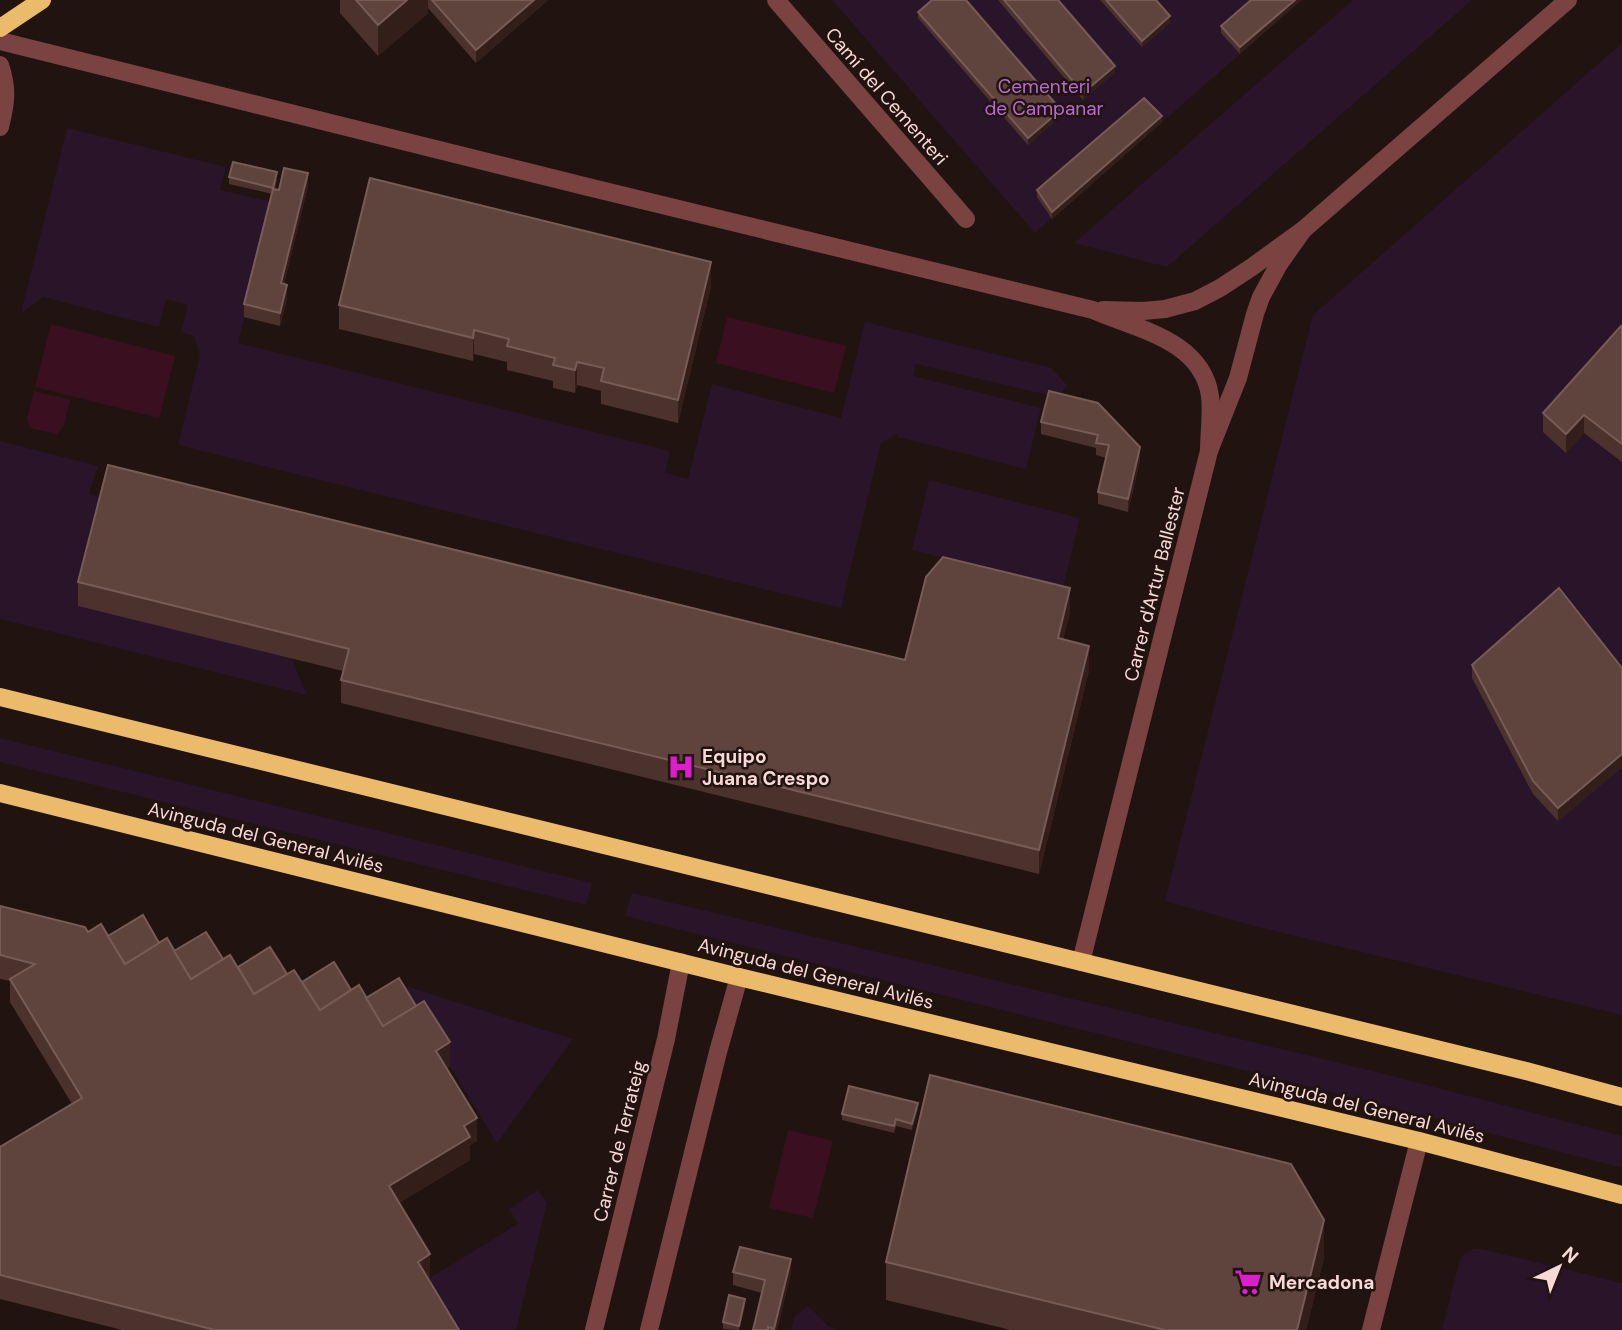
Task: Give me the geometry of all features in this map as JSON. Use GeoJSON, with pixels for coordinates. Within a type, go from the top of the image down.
{"type":"FeatureCollection","features":[{"type":"Feature","properties":{"kind":"main road"},"geometry":{"type":"LineString","coordinates":[[0,28],[42,0]]}},
{"type":"Feature","properties":{"kind":"main road"},"geometry":{"type":"LineString","coordinates":[[0,696],[1526,1071],[1622,1097]]}},
{"type":"Feature","properties":{"kind":"main road","name":"Avinguda del General Avilés"},"geometry":{"type":"LineString","coordinates":[[0,793],[1419,1141],[1622,1195]]}},
{"type":"Feature","properties":{"kind":"street","name":"Camí del Cementeri"},"geometry":{"type":"LineString","coordinates":[[776,0],[966,219]]}},
{"type":"Feature","properties":{"kind":"street","name":"Carrer d'Artur Ballester"},"geometry":{"type":"LineString","coordinates":[[1093,310],[1165,309],[1195,302],[1231,281],[1303,230],[1568,0]]}},
{"type":"Feature","properties":{"kind":"street"},"geometry":{"type":"LineString","coordinates":[[0,41],[1093,310],[1163,337],[1186,352],[1202,374],[1210,396],[1209,451]]}},
{"type":"Feature","properties":{"kind":"street"},"geometry":{"type":"LineString","coordinates":[[0,65],[6,84],[0,127]]}},
{"type":"Feature","properties":{"kind":"street","name":"Carrer d'Artur Ballester"},"geometry":{"type":"LineString","coordinates":[[1081,962],[1209,451],[1237,378],[1261,297],[1279,264],[1303,230]]}},
{"type":"Feature","properties":{"kind":"street","name":"Carrer de Terrateig"},"geometry":{"type":"LineString","coordinates":[[594,1330],[666,1039],[681,962]]}},
{"type":"Feature","properties":{"kind":"street"},"geometry":{"type":"LineString","coordinates":[[649,1330],[739,976]]}},
{"type":"Feature","properties":{"kind":"street"},"geometry":{"type":"LineString","coordinates":[[1371,1330],[1419,1141]]}},
{"type":"Feature","properties":{"kind":"green space","name":"Cementeri de Campanar"},"geometry":{"type":"Polygon","coordinates":[[[832,0],[1302,0],[1035,233],[832,0]]]}},
{"type":"Feature","properties":{"kind":"green space"},"geometry":{"type":"Polygon","coordinates":[[[1353,0],[1472,0],[1167,267],[1074,243],[1353,0]]]}},
{"type":"Feature","properties":{"kind":"green space"},"geometry":{"type":"Polygon","coordinates":[[[1622,43],[1622,1015],[1254,926],[1165,901],[1313,315],[1622,43]]]}},
{"type":"Feature","properties":{"kind":"green space"},"geometry":{"type":"Polygon","coordinates":[[[67,128],[226,167],[220,190],[273,202],[238,343],[670,451],[665,473],[688,479],[712,384],[841,418],[865,322],[1052,368],[1068,386],[1056,397],[916,364],[913,376],[1041,408],[1026,469],[898,437],[898,433],[881,443],[841,608],[178,445],[200,355],[194,336],[181,332],[188,305],[166,299],[159,327],[43,297],[21,313],[67,128]]]}},
{"type":"Feature","properties":{"kind":"green space"},"geometry":{"type":"Polygon","coordinates":[[[0,441],[98,466],[89,494],[105,498],[292,659],[307,695],[0,619],[0,441]]]}},
{"type":"Feature","properties":{"kind":"green space"},"geometry":{"type":"Polygon","coordinates":[[[929,480],[1080,518],[1063,588],[912,550],[929,480]]]}},
{"type":"Feature","properties":{"kind":"green space"},"geometry":{"type":"Polygon","coordinates":[[[0,738],[592,883],[586,905],[0,762],[0,738]]]}},
{"type":"Feature","properties":{"kind":"green space"},"geometry":{"type":"Polygon","coordinates":[[[632,893],[1369,1070],[1622,1136],[1622,1168],[1355,1098],[625,916],[632,893]]]}},
{"type":"Feature","properties":{"kind":"green space"},"geometry":{"type":"Polygon","coordinates":[[[399,984],[573,1039],[497,1143],[399,984]]]}},
{"type":"Feature","properties":{"kind":"green space"},"geometry":{"type":"Polygon","coordinates":[[[538,1190],[547,1203],[516,1330],[445,1330],[418,1285],[518,1224],[509,1209],[538,1190]]]}},
{"type":"Feature","properties":{"kind":"green space"},"geometry":{"type":"Polygon","coordinates":[[[1473,1249],[1622,1283],[1622,1330],[1442,1330],[1459,1262],[1462,1256],[1473,1249]]]}},
{"type":"Feature","properties":{"kind":"green space"},"geometry":{"type":"Polygon","coordinates":[[[808,1306],[828,1326],[838,1330],[791,1330],[794,1317],[808,1306]]]}},
{"type":"Feature","properties":{"kind":"shaded area"},"geometry":{"type":"Polygon","coordinates":[[[727,317],[846,346],[834,393],[716,363],[727,317]]]}},
{"type":"Feature","properties":{"kind":"shaded area"},"geometry":{"type":"Polygon","coordinates":[[[51,324],[175,356],[159,418],[35,387],[51,324]]]}},
{"type":"Feature","properties":{"kind":"shaded area"},"geometry":{"type":"Polygon","coordinates":[[[34,391],[70,400],[63,428],[57,434],[30,428],[27,419],[34,391]]]}},
{"type":"Feature","properties":{"kind":"shaded area"},"geometry":{"type":"Polygon","coordinates":[[[788,1130],[833,1141],[813,1218],[769,1208],[788,1130]]]}},
{"type":"Feature","properties":{"kind":"building"},"geometry":{"type":"Polygon","coordinates":[[[356,0],[407,0],[378,25],[356,0]]]}},
{"type":"Feature","properties":{"kind":"building"},"geometry":{"type":"Polygon","coordinates":[[[432,0],[534,0],[476,50],[432,0]]]}},
{"type":"Feature","properties":{"kind":"building"},"geometry":{"type":"Polygon","coordinates":[[[932,0],[966,0],[1061,110],[1028,138],[918,12],[932,0]]]}},
{"type":"Feature","properties":{"kind":"building"},"geometry":{"type":"Polygon","coordinates":[[[1004,0],[1058,0],[1115,66],[1083,93],[1004,0]]]}},
{"type":"Feature","properties":{"kind":"building"},"geometry":{"type":"Polygon","coordinates":[[[1106,0],[1156,0],[1170,16],[1142,41],[1106,0]]]}},
{"type":"Feature","properties":{"kind":"building"},"geometry":{"type":"Polygon","coordinates":[[[1251,0],[1295,0],[1240,47],[1221,26],[1251,0]]]}},
{"type":"Feature","properties":{"kind":"building"},"geometry":{"type":"Polygon","coordinates":[[[1144,98],[1162,116],[1052,212],[1037,190],[1144,98]]]}},
{"type":"Feature","properties":{"kind":"building"},"geometry":{"type":"Polygon","coordinates":[[[233,162],[277,172],[273,188],[229,177],[233,162]]]}},
{"type":"Feature","properties":{"kind":"building"},"geometry":{"type":"Polygon","coordinates":[[[284,168],[308,173],[281,283],[287,285],[280,313],[244,304],[273,189],[279,190],[284,168]]]}},
{"type":"Feature","properties":{"kind":"building"},"geometry":{"type":"Polygon","coordinates":[[[370,178],[711,262],[678,400],[601,381],[604,368],[577,362],[575,370],[553,365],[555,358],[507,346],[509,339],[474,330],[473,338],[339,305],[370,178]]]}},
{"type":"Feature","properties":{"kind":"building"},"geometry":{"type":"Polygon","coordinates":[[[1621,326],[1622,444],[1584,415],[1566,434],[1543,413],[1621,326]]]}},
{"type":"Feature","properties":{"kind":"building"},"geometry":{"type":"Polygon","coordinates":[[[1049,391],[1098,403],[1140,447],[1128,499],[1098,492],[1109,445],[1096,443],[1098,435],[1041,422],[1049,391]]]}},
{"type":"Feature","properties":{"kind":"building"},"geometry":{"type":"Polygon","coordinates":[[[108,465],[905,660],[926,577],[943,557],[1070,588],[1058,638],[1089,646],[1039,850],[341,680],[349,649],[78,582],[108,465]]]}},
{"type":"Feature","properties":{"kind":"building"},"geometry":{"type":"Polygon","coordinates":[[[1559,588],[1622,668],[1622,754],[1558,808],[1533,781],[1472,665],[1559,588]]]}},
{"type":"Feature","properties":{"kind":"building"},"geometry":{"type":"Polygon","coordinates":[[[0,906],[85,927],[88,932],[101,924],[125,964],[167,938],[191,979],[230,955],[254,994],[294,970],[320,1010],[359,985],[383,1026],[424,1001],[450,1042],[436,1051],[477,1118],[464,1126],[470,1137],[389,1186],[430,1254],[418,1262],[459,1330],[215,1330],[0,1275],[0,1147],[82,1098],[10,979],[35,964],[0,955],[0,906]]]}},
{"type":"Feature","properties":{"kind":"building"},"geometry":{"type":"Polygon","coordinates":[[[143,915],[159,943],[125,964],[108,936],[143,915]]]}},
{"type":"Feature","properties":{"kind":"building"},"geometry":{"type":"Polygon","coordinates":[[[206,932],[223,959],[191,979],[174,951],[206,932]]]}},
{"type":"Feature","properties":{"kind":"building"},"geometry":{"type":"Polygon","coordinates":[[[270,947],[287,974],[254,994],[238,967],[270,947]]]}},
{"type":"Feature","properties":{"kind":"building"},"geometry":{"type":"Polygon","coordinates":[[[334,962],[351,990],[320,1010],[302,982],[334,962]]]}},
{"type":"Feature","properties":{"kind":"building"},"geometry":{"type":"Polygon","coordinates":[[[399,978],[416,1006],[383,1026],[366,998],[399,978]]]}},
{"type":"Feature","properties":{"kind":"building"},"geometry":{"type":"Polygon","coordinates":[[[930,1075],[1291,1164],[1324,1220],[1297,1330],[1165,1330],[886,1262],[930,1075]]]}},
{"type":"Feature","properties":{"kind":"building"},"geometry":{"type":"Polygon","coordinates":[[[849,1086],[918,1103],[912,1124],[896,1119],[894,1126],[842,1114],[849,1086]]]}},
{"type":"Feature","properties":{"kind":"building"},"geometry":{"type":"Polygon","coordinates":[[[740,1247],[791,1259],[774,1329],[768,1327],[768,1330],[753,1330],[765,1280],[733,1272],[740,1247]]]}},
{"type":"Feature","properties":{"kind":"building"},"geometry":{"type":"Polygon","coordinates":[[[729,1295],[745,1299],[739,1326],[723,1322],[729,1295]]]}},
{"type":"Feature","properties":{"kind":"place","name":"Equipo Juana Crespo"},"geometry":{"type":"Point","coordinates":[681,767]}},
{"type":"Feature","properties":{"kind":"place","name":"Mercadona"},"geometry":{"type":"Point","coordinates":[1248,1282]}}]}
